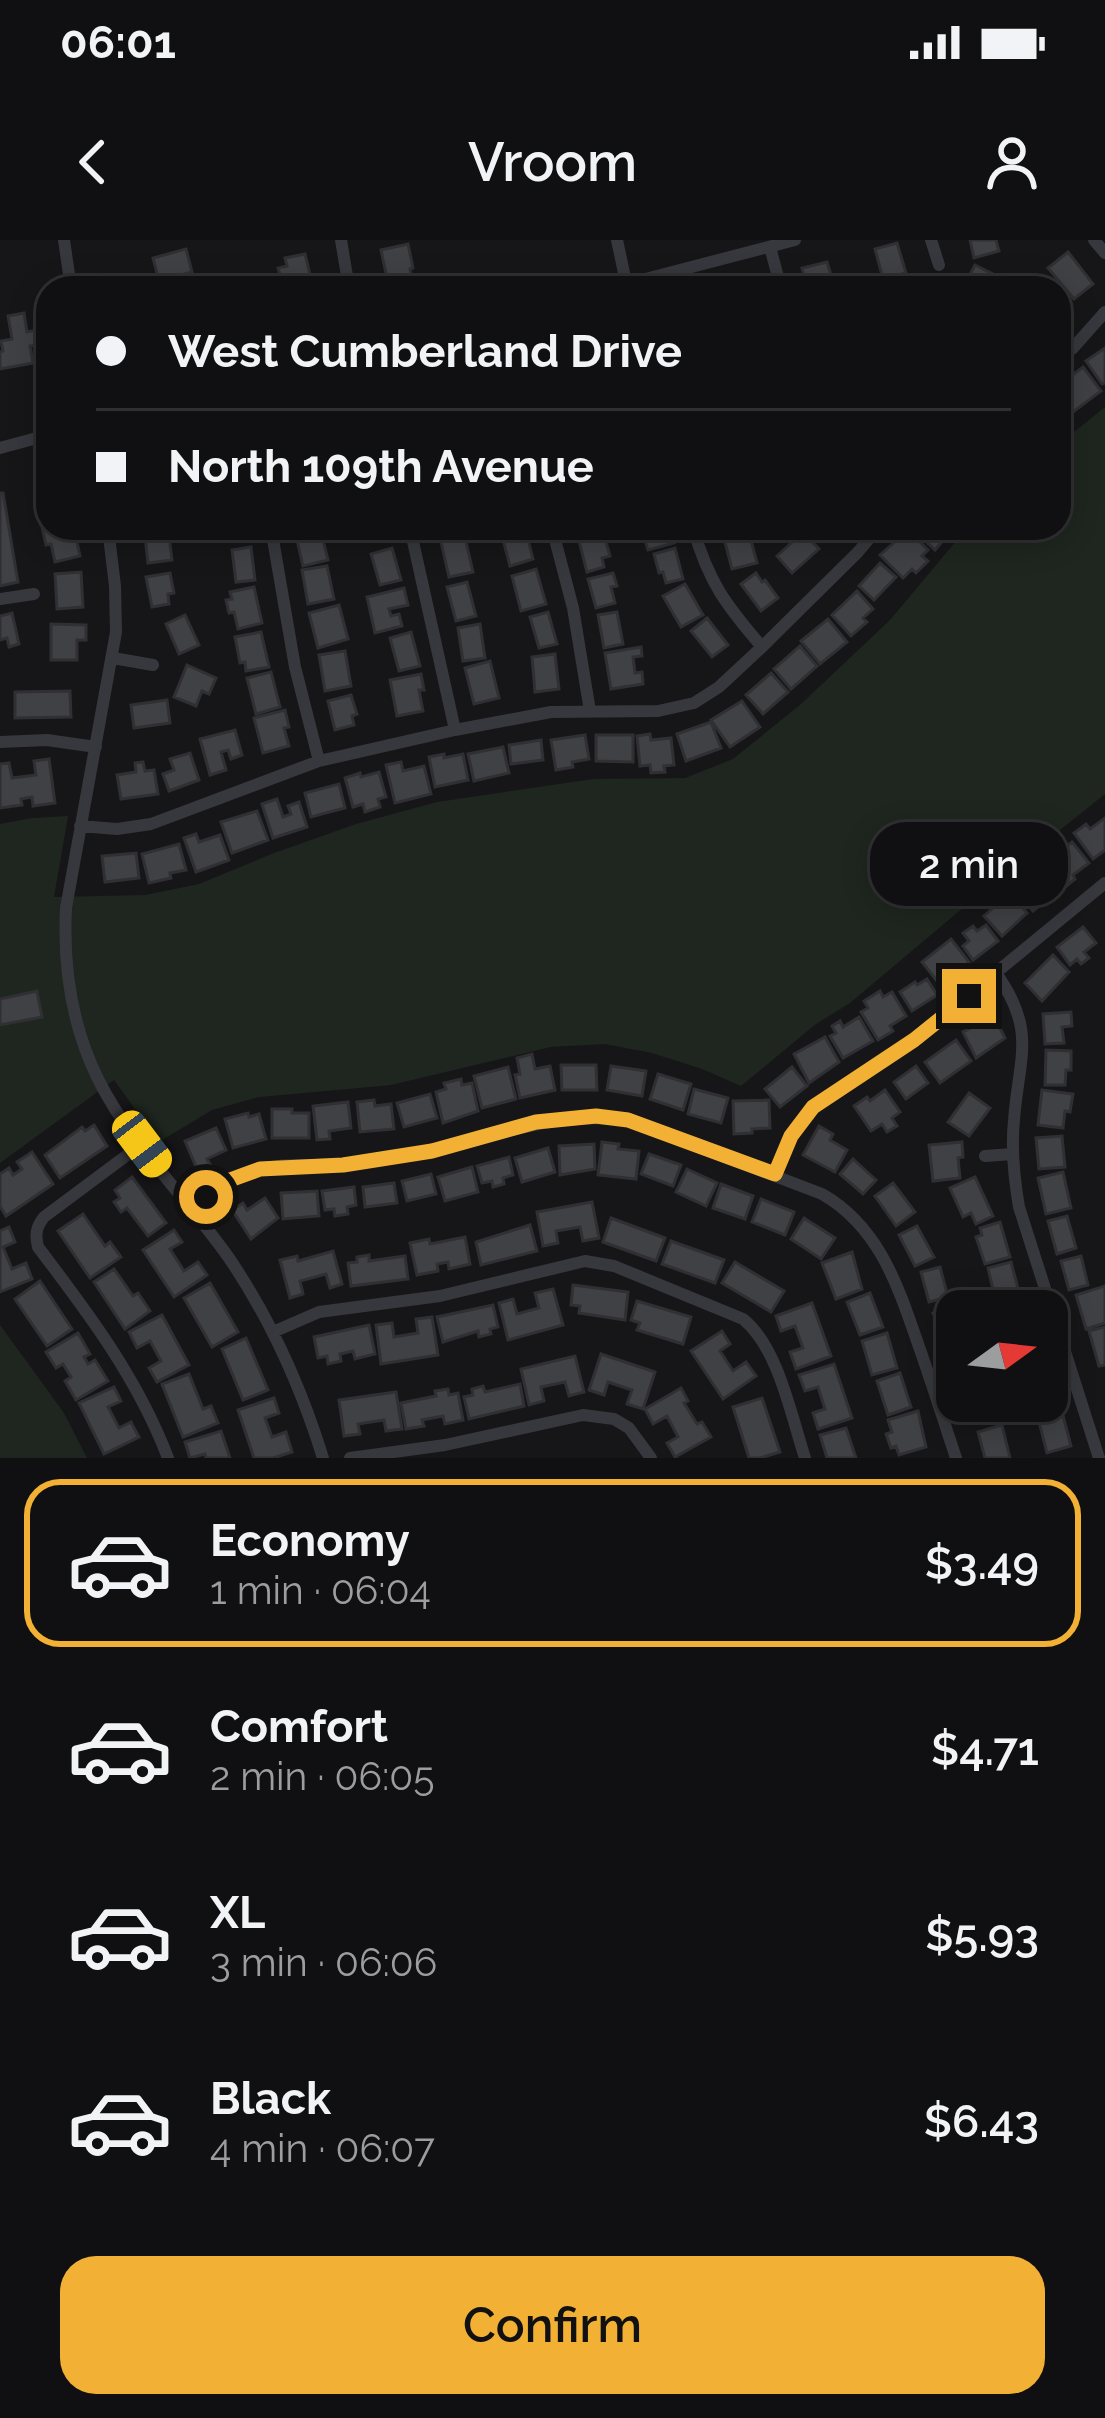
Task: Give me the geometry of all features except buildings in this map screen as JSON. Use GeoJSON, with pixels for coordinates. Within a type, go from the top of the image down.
{"type":"FeatureCollection","features":[{"type":"Feature","properties":{"kind":"street"},"geometry":{"type":"LineString","coordinates":[[64,240],[69,276]]}},
{"type":"Feature","properties":{"kind":"street"},"geometry":{"type":"LineString","coordinates":[[341,240],[347,276]]}},
{"type":"Feature","properties":{"kind":"street"},"geometry":{"type":"LineString","coordinates":[[617,240],[625,276]]}},
{"type":"Feature","properties":{"kind":"street"},"geometry":{"type":"LineString","coordinates":[[664,276],[795,240]]}},
{"type":"Feature","properties":{"kind":"street"},"geometry":{"type":"LineString","coordinates":[[931,240],[939,265]]}},
{"type":"Feature","properties":{"kind":"street"},"geometry":{"type":"LineString","coordinates":[[1094,240],[1105,254]]}},
{"type":"Feature","properties":{"kind":"street"},"geometry":{"type":"LineString","coordinates":[[770,247],[778,276]]}},
{"type":"Feature","properties":{"kind":"street"},"geometry":{"type":"LineString","coordinates":[[1071,349],[1105,311]]}},
{"type":"Feature","properties":{"kind":"street"},"geometry":{"type":"LineString","coordinates":[[0,448],[36,438]]}},
{"type":"Feature","properties":{"kind":"street"},"geometry":{"type":"LineString","coordinates":[[109,540],[117,610],[113,658],[66,908],[65,953],[77,1024],[98,1079],[229,1259],[273,1332],[302,1395],[323,1458]]}},
{"type":"Feature","properties":{"kind":"street"},"geometry":{"type":"LineString","coordinates":[[273,540],[319,761]]}},
{"type":"Feature","properties":{"kind":"street"},"geometry":{"type":"LineString","coordinates":[[413,540],[455,730]]}},
{"type":"Feature","properties":{"kind":"street"},"geometry":{"type":"LineString","coordinates":[[555,540],[573,608],[590,711]]}},
{"type":"Feature","properties":{"kind":"street"},"geometry":{"type":"LineString","coordinates":[[697,540],[723,602],[762,647]]}},
{"type":"Feature","properties":{"kind":"street"},"geometry":{"type":"LineString","coordinates":[[80,826],[117,829],[152,824],[319,761],[455,730],[551,712],[658,711],[694,704],[762,647],[868,540]]}},
{"type":"Feature","properties":{"kind":"street"},"geometry":{"type":"LineString","coordinates":[[0,599],[34,594]]}},
{"type":"Feature","properties":{"kind":"street"},"geometry":{"type":"LineString","coordinates":[[113,658],[153,665]]}},
{"type":"Feature","properties":{"kind":"street"},"geometry":{"type":"LineString","coordinates":[[0,742],[47,740],[96,747]]}},
{"type":"Feature","properties":{"kind":"street"},"geometry":{"type":"LineString","coordinates":[[775,1174],[791,1136],[813,1107],[914,1040],[1105,883]]}},
{"type":"Feature","properties":{"kind":"street"},"geometry":{"type":"LineString","coordinates":[[995,973],[1015,1001],[1022,1022],[1013,1126],[1015,1183],[1027,1235],[1100,1458]]}},
{"type":"Feature","properties":{"kind":"street"},"geometry":{"type":"LineString","coordinates":[[190,1209],[230,1180],[260,1169],[343,1165],[432,1151],[565,1118],[628,1120],[775,1174],[838,1203],[858,1221],[896,1279],[956,1458]]}},
{"type":"Feature","properties":{"kind":"street"},"geometry":{"type":"LineString","coordinates":[[142,1144],[44,1217],[36,1238],[112,1347],[152,1418],[168,1458]]}},
{"type":"Feature","properties":{"kind":"street"},"geometry":{"type":"LineString","coordinates":[[985,1156],[1013,1154]]}},
{"type":"Feature","properties":{"kind":"street"},"geometry":{"type":"LineString","coordinates":[[273,1332],[319,1312],[464,1292],[565,1264],[585,1261],[614,1266],[743,1319],[755,1329],[771,1357],[805,1458]]}},
{"type":"Feature","properties":{"kind":"street"},"geometry":{"type":"LineString","coordinates":[[350,1458],[583,1415],[614,1419],[628,1428],[651,1458]]}},
{"type":"Feature","properties":{"kind":"street"},"geometry":{"type":"LineString","coordinates":[[478,1438],[483,1458]]}},
{"type":"Feature","properties":{"kind":"shaded area"},"geometry":{"type":"Polygon","coordinates":[[[1105,407],[1105,794],[741,1086],[652,1053],[605,1044],[551,1047],[391,1085],[259,1097],[212,1110],[159,1142],[114,1080],[0,1163],[0,824],[68,816],[54,897],[145,895],[199,884],[356,824],[437,802],[593,779],[685,778],[733,759],[801,704],[890,620],[957,540],[1071,540],[1071,434],[1105,407]]]}},
{"type":"Feature","properties":{"kind":"shaded area"},"geometry":{"type":"Polygon","coordinates":[[[0,1325],[64,1413],[87,1458],[0,1458],[0,1325]]]}},
{"type":"Feature","properties":{"kind":"route"},"geometry":{"type":"LineString","coordinates":[[206,1197],[230,1180],[260,1169],[343,1165],[432,1151],[536,1122],[596,1116],[628,1120],[775,1174],[791,1136],[813,1107],[914,1040],[969,996]]}}]}
